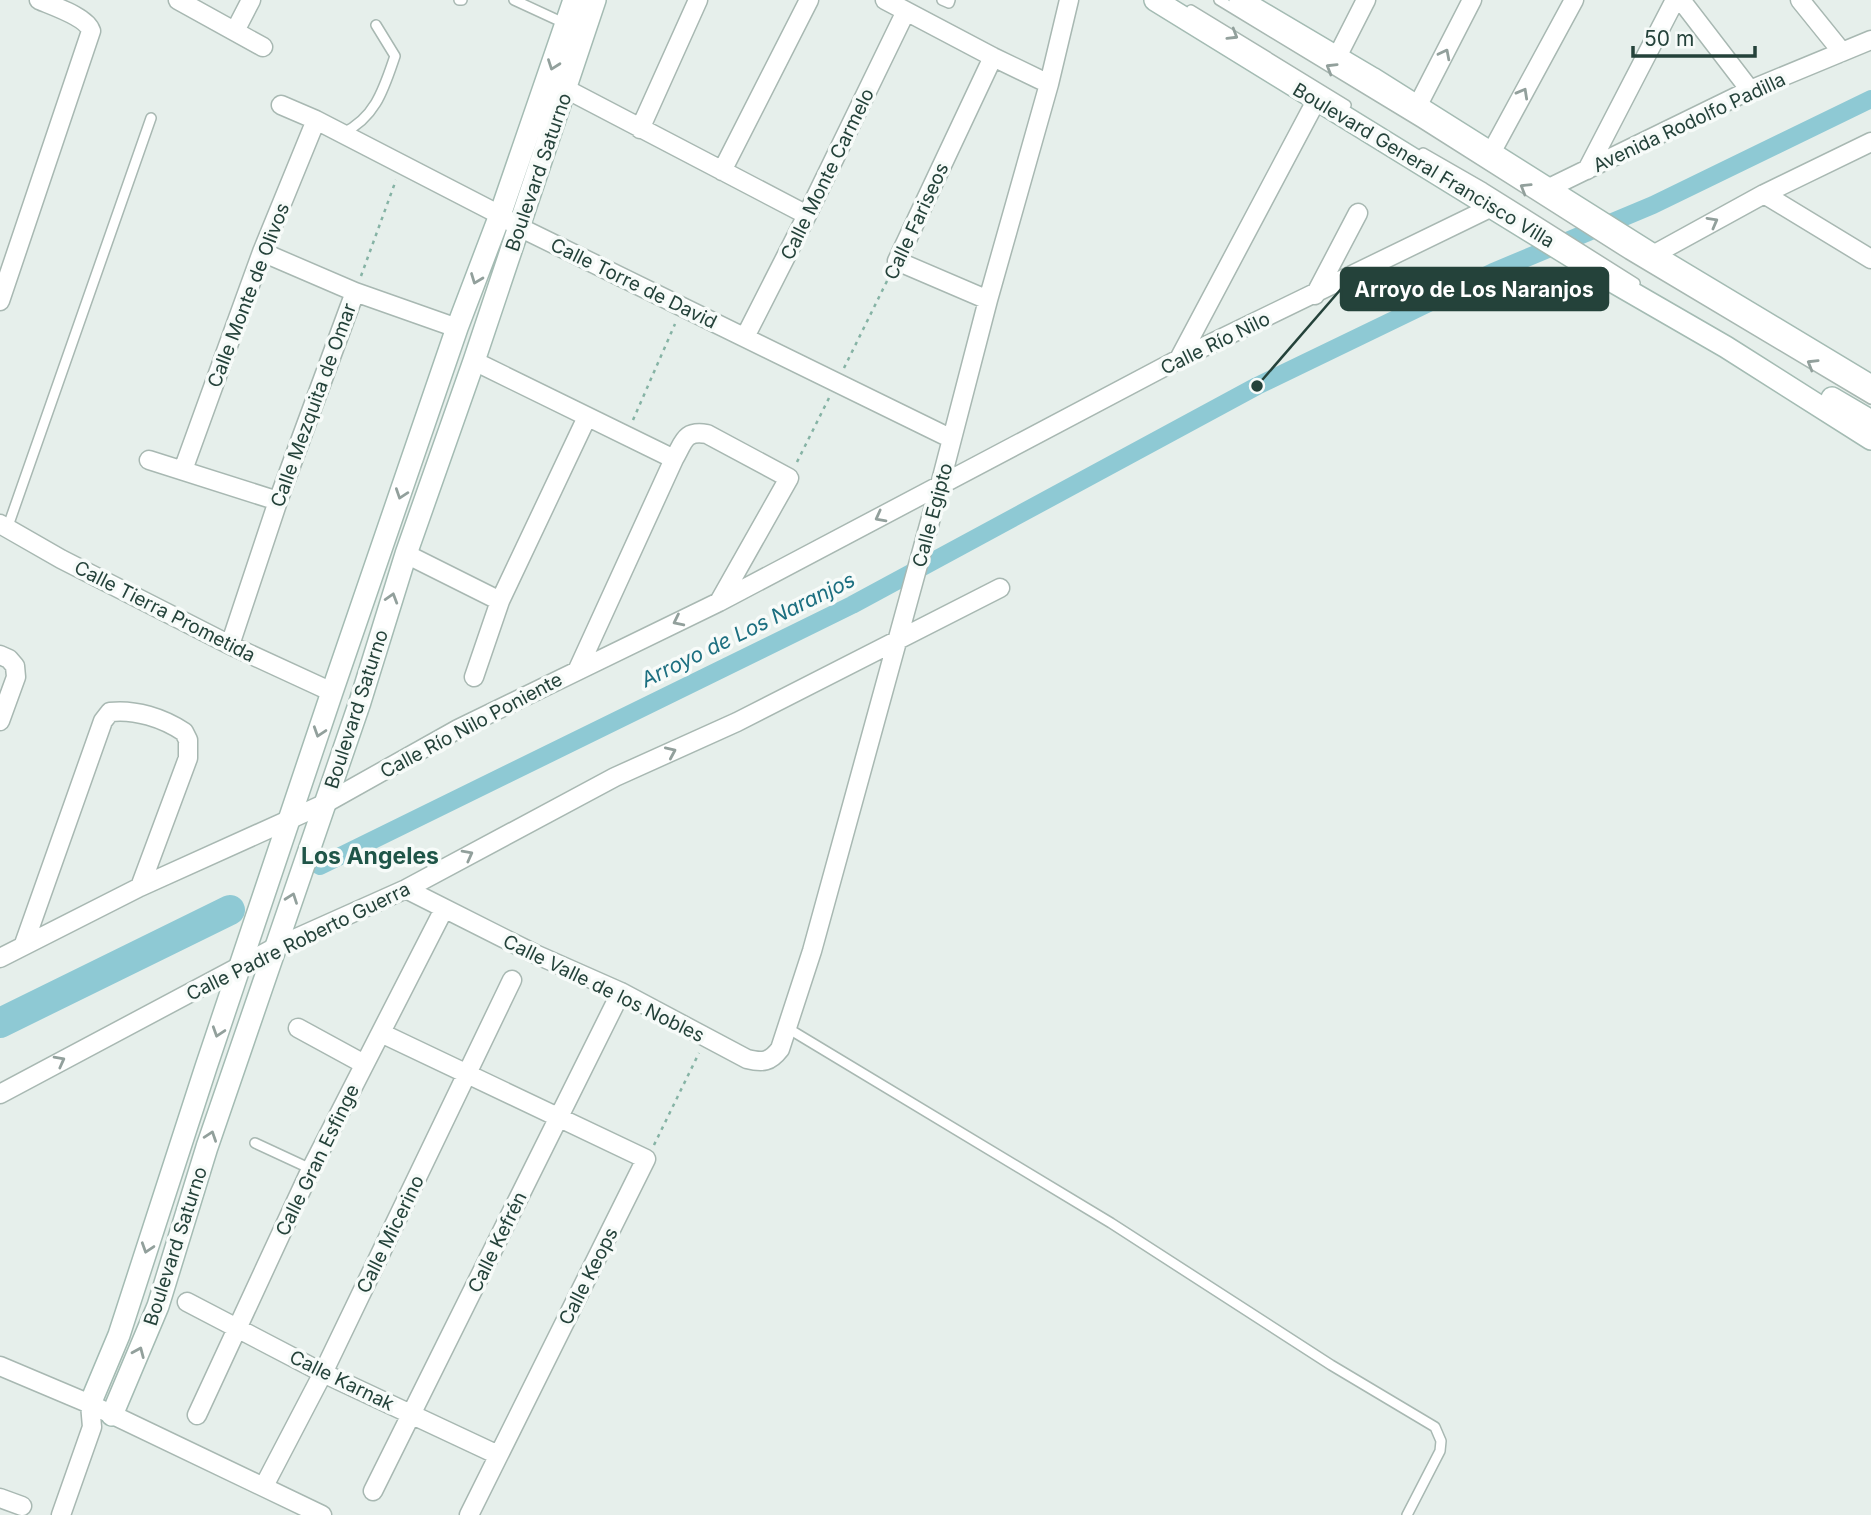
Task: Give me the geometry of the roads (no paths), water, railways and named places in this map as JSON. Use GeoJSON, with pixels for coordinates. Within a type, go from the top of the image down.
{"type":"FeatureCollection","features":[{"type":"Feature","properties":{"kind":"street"},"geometry":{"type":"LineString","coordinates":[[0,302],[91,31],[89,25],[82,20],[39,0]]}},
{"type":"Feature","properties":{"kind":"street"},"geometry":{"type":"LineString","coordinates":[[178,0],[264,47]]}},
{"type":"Feature","properties":{"kind":"street"},"geometry":{"type":"LineString","coordinates":[[235,31],[251,0]]}},
{"type":"Feature","properties":{"kind":"street","name":"Boulevard Saturno"},"geometry":{"type":"LineString","coordinates":[[90,1404],[119,1335],[332,692],[457,328],[500,215],[575,0]]}},
{"type":"Feature","properties":{"kind":"street","name":"Boulevard Saturno"},"geometry":{"type":"LineString","coordinates":[[112,1415],[158,1306],[207,1147],[326,803],[406,554],[595,0]]}},
{"type":"Feature","properties":{"kind":"street"},"geometry":{"type":"LineString","coordinates":[[640,129],[698,0]]}},
{"type":"Feature","properties":{"kind":"street"},"geometry":{"type":"LineString","coordinates":[[722,171],[809,0]]}},
{"type":"Feature","properties":{"kind":"street"},"geometry":{"type":"LineString","coordinates":[[885,0],[1049,84]]}},
{"type":"Feature","properties":{"kind":"street","name":"Calle Egipto"},"geometry":{"type":"LineString","coordinates":[[789,1029],[940,485],[988,300],[1049,84],[1069,0]]}},
{"type":"Feature","properties":{"kind":"street","name":"Boulevard General Francisco Villa"},"geometry":{"type":"LineString","coordinates":[[1155,0],[1493,206],[1553,238],[1732,346],[1871,439]]}},
{"type":"Feature","properties":{"kind":"street"},"geometry":{"type":"LineString","coordinates":[[1240,0],[1491,153],[1619,240],[1653,255],[1871,386]]}},
{"type":"Feature","properties":{"kind":"street"},"geometry":{"type":"LineString","coordinates":[[1336,57],[1366,0]]}},
{"type":"Feature","properties":{"kind":"street"},"geometry":{"type":"LineString","coordinates":[[1417,107],[1472,0]]}},
{"type":"Feature","properties":{"kind":"street"},"geometry":{"type":"LineString","coordinates":[[1491,153],[1574,0]]}},
{"type":"Feature","properties":{"kind":"street"},"geometry":{"type":"LineString","coordinates":[[1587,170],[1675,0]]}},
{"type":"Feature","properties":{"kind":"street"},"geometry":{"type":"LineString","coordinates":[[1681,0],[1750,90]]}},
{"type":"Feature","properties":{"kind":"street"},"geometry":{"type":"LineString","coordinates":[[1800,0],[1842,52]]}},
{"type":"Feature","properties":{"kind":"street","name":"Calle Monte Carmelo"},"geometry":{"type":"LineString","coordinates":[[746,337],[906,10]]}},
{"type":"Feature","properties":{"kind":"street","name":"Avenida Rodolfo Padilla"},"geometry":{"type":"LineString","coordinates":[[1547,189],[1750,90],[1871,40]]}},
{"type":"Feature","properties":{"kind":"street","name":"Calle Fariseos"},"geometry":{"type":"LineString","coordinates":[[988,300],[897,261],[993,57]]}},
{"type":"Feature","properties":{"kind":"street"},"geometry":{"type":"LineString","coordinates":[[566,89],[807,215]]}},
{"type":"Feature","properties":{"kind":"street"},"geometry":{"type":"LineString","coordinates":[[1179,359],[1317,99]]}},
{"type":"Feature","properties":{"kind":"street","name":"Calle Torre de David"},"geometry":{"type":"LineString","coordinates":[[281,105],[316,120],[519,227],[952,439]]}},
{"type":"Feature","properties":{"kind":"street","name":"Calle Monte de Olivos"},"geometry":{"type":"LineString","coordinates":[[183,470],[262,252],[316,120]]}},
{"type":"Feature","properties":{"kind":"street"},"geometry":{"type":"LineString","coordinates":[[1653,255],[1765,194],[1871,142]]}},
{"type":"Feature","properties":{"kind":"street"},"geometry":{"type":"LineString","coordinates":[[1765,194],[1871,259]]}},
{"type":"Feature","properties":{"kind":"street","name":"Calle Río Nilo"},"geometry":{"type":"LineString","coordinates":[[940,485],[1179,359],[1493,206]]}},
{"type":"Feature","properties":{"kind":"street"},"geometry":{"type":"LineString","coordinates":[[1315,295],[1358,214]]}},
{"type":"Feature","properties":{"kind":"street"},"geometry":{"type":"LineString","coordinates":[[262,252],[355,292],[457,328]]}},
{"type":"Feature","properties":{"kind":"street","name":"Calle Mezquita de Omar"},"geometry":{"type":"LineString","coordinates":[[230,645],[278,501],[355,292]]}},
{"type":"Feature","properties":{"kind":"street"},"geometry":{"type":"LineString","coordinates":[[1732,346],[1760,352],[1871,421]]}},
{"type":"Feature","properties":{"kind":"street"},"geometry":{"type":"LineString","coordinates":[[474,361],[674,459]]}},
{"type":"Feature","properties":{"kind":"street"},"geometry":{"type":"LineString","coordinates":[[474,677],[500,601],[587,417]]}},
{"type":"Feature","properties":{"kind":"street"},"geometry":{"type":"LineString","coordinates":[[578,669],[674,459],[688,435],[693,432],[707,433],[789,478],[719,602]]}},
{"type":"Feature","properties":{"kind":"street"},"geometry":{"type":"LineString","coordinates":[[149,460],[278,501]]}},
{"type":"Feature","properties":{"kind":"street","name":"Calle Río Nilo Poniente"},"geometry":{"type":"LineString","coordinates":[[0,958],[140,887],[326,803],[458,729],[719,602],[940,485]]}},
{"type":"Feature","properties":{"kind":"street","name":"Calle Tierra Prometida"},"geometry":{"type":"LineString","coordinates":[[4,526],[61,559],[230,645],[332,692]]}},
{"type":"Feature","properties":{"kind":"street"},"geometry":{"type":"LineString","coordinates":[[406,554],[500,601]]}},
{"type":"Feature","properties":{"kind":"street","name":"Calle Padre Roberto Guerra"},"geometry":{"type":"LineString","coordinates":[[0,1094],[274,948],[406,889],[615,777],[737,722],[1000,588]]}},
{"type":"Feature","properties":{"kind":"street"},"geometry":{"type":"LineString","coordinates":[[0,655],[15,666],[16,677],[0,721]]}},
{"type":"Feature","properties":{"kind":"street"},"geometry":{"type":"LineString","coordinates":[[24,944],[103,721],[110,712],[123,711],[174,725],[184,732],[188,740],[188,758],[140,887]]}},
{"type":"Feature","properties":{"kind":"street","name":"Calle Valle de los Nobles"},"geometry":{"type":"LineString","coordinates":[[406,889],[535,954],[621,992],[747,1059],[760,1062],[771,1060],[780,1049],[789,1029]]}},
{"type":"Feature","properties":{"kind":"street","name":"Calle Gran Esfinge"},"geometry":{"type":"LineString","coordinates":[[197,1415],[311,1169],[444,909]]}},
{"type":"Feature","properties":{"kind":"street","name":"Calle Micerino"},"geometry":{"type":"LineString","coordinates":[[264,1486],[323,1373],[512,980]]}},
{"type":"Feature","properties":{"kind":"street","name":"Calle Kefrén"},"geometry":{"type":"LineString","coordinates":[[373,1491],[621,992]]}},
{"type":"Feature","properties":{"kind":"street"},"geometry":{"type":"LineString","coordinates":[[298,1028],[364,1064]]}},
{"type":"Feature","properties":{"kind":"street"},"geometry":{"type":"LineString","coordinates":[[381,1033],[559,1117]]}},
{"type":"Feature","properties":{"kind":"street","name":"Calle Keops"},"geometry":{"type":"LineString","coordinates":[[468,1515],[646,1159],[559,1117]]}},
{"type":"Feature","properties":{"kind":"street","name":"Calle Karnak"},"geometry":{"type":"LineString","coordinates":[[187,1303],[323,1373],[498,1455]]}},
{"type":"Feature","properties":{"kind":"street"},"geometry":{"type":"LineString","coordinates":[[0,1366],[90,1404],[322,1515]]}},
{"type":"Feature","properties":{"kind":"street"},"geometry":{"type":"LineString","coordinates":[[61,1515],[92,1427],[90,1404]]}},
{"type":"Feature","properties":{"kind":"street"},"geometry":{"type":"LineString","coordinates":[[92,1427],[112,1415]]}},
{"type":"Feature","properties":{"kind":"street"},"geometry":{"type":"LineString","coordinates":[[0,1498],[22,1506]]}},
{"type":"Feature","properties":{"kind":"lane"},"geometry":{"type":"LineString","coordinates":[[514,0],[567,25]]}},
{"type":"Feature","properties":{"kind":"lane"},"geometry":{"type":"LineString","coordinates":[[942,0],[949,3],[950,0]]}},
{"type":"Feature","properties":{"kind":"lane"},"geometry":{"type":"LineString","coordinates":[[1174,0],[1408,145],[1484,188],[1553,238]]}},
{"type":"Feature","properties":{"kind":"lane"},"geometry":{"type":"LineString","coordinates":[[1219,0],[1588,220]]}},
{"type":"Feature","properties":{"kind":"lane"},"geometry":{"type":"LineString","coordinates":[[342,134],[359,125],[383,92],[395,56],[376,25]]}},
{"type":"Feature","properties":{"kind":"lane"},"geometry":{"type":"LineString","coordinates":[[4,526],[150,118]]}},
{"type":"Feature","properties":{"kind":"lane"},"geometry":{"type":"LineString","coordinates":[[1619,240],[1871,398]]}},
{"type":"Feature","properties":{"kind":"lane"},"geometry":{"type":"LineString","coordinates":[[1732,346],[1871,429]]}},
{"type":"Feature","properties":{"kind":"lane"},"geometry":{"type":"LineString","coordinates":[[789,1029],[1111,1223],[1331,1365],[1435,1427],[1441,1441],[1440,1451],[1407,1515]]}},
{"type":"Feature","properties":{"kind":"lane"},"geometry":{"type":"LineString","coordinates":[[255,1143],[311,1169]]}},
{"type":"Feature","properties":{"kind":"waterway","name":"Arroyo de Los Naranjos"},"geometry":{"type":"LineString","coordinates":[[320,866],[852,605],[1257,386],[1493,272],[1653,205],[1871,99]]}},
{"type":"Feature","properties":{"kind":"waterway"},"geometry":{"type":"LineString","coordinates":[[0,1023],[230,910]]}},
{"type":"Feature","properties":{"kind":"place","name":"Arroyo de Los Naranjos"},"geometry":{"type":"Point","coordinates":[1257,386]}},
{"type":"Feature","properties":{"kind":"district","name":"Los Angeles"},"geometry":{"type":"Point","coordinates":[370,856]}}]}
